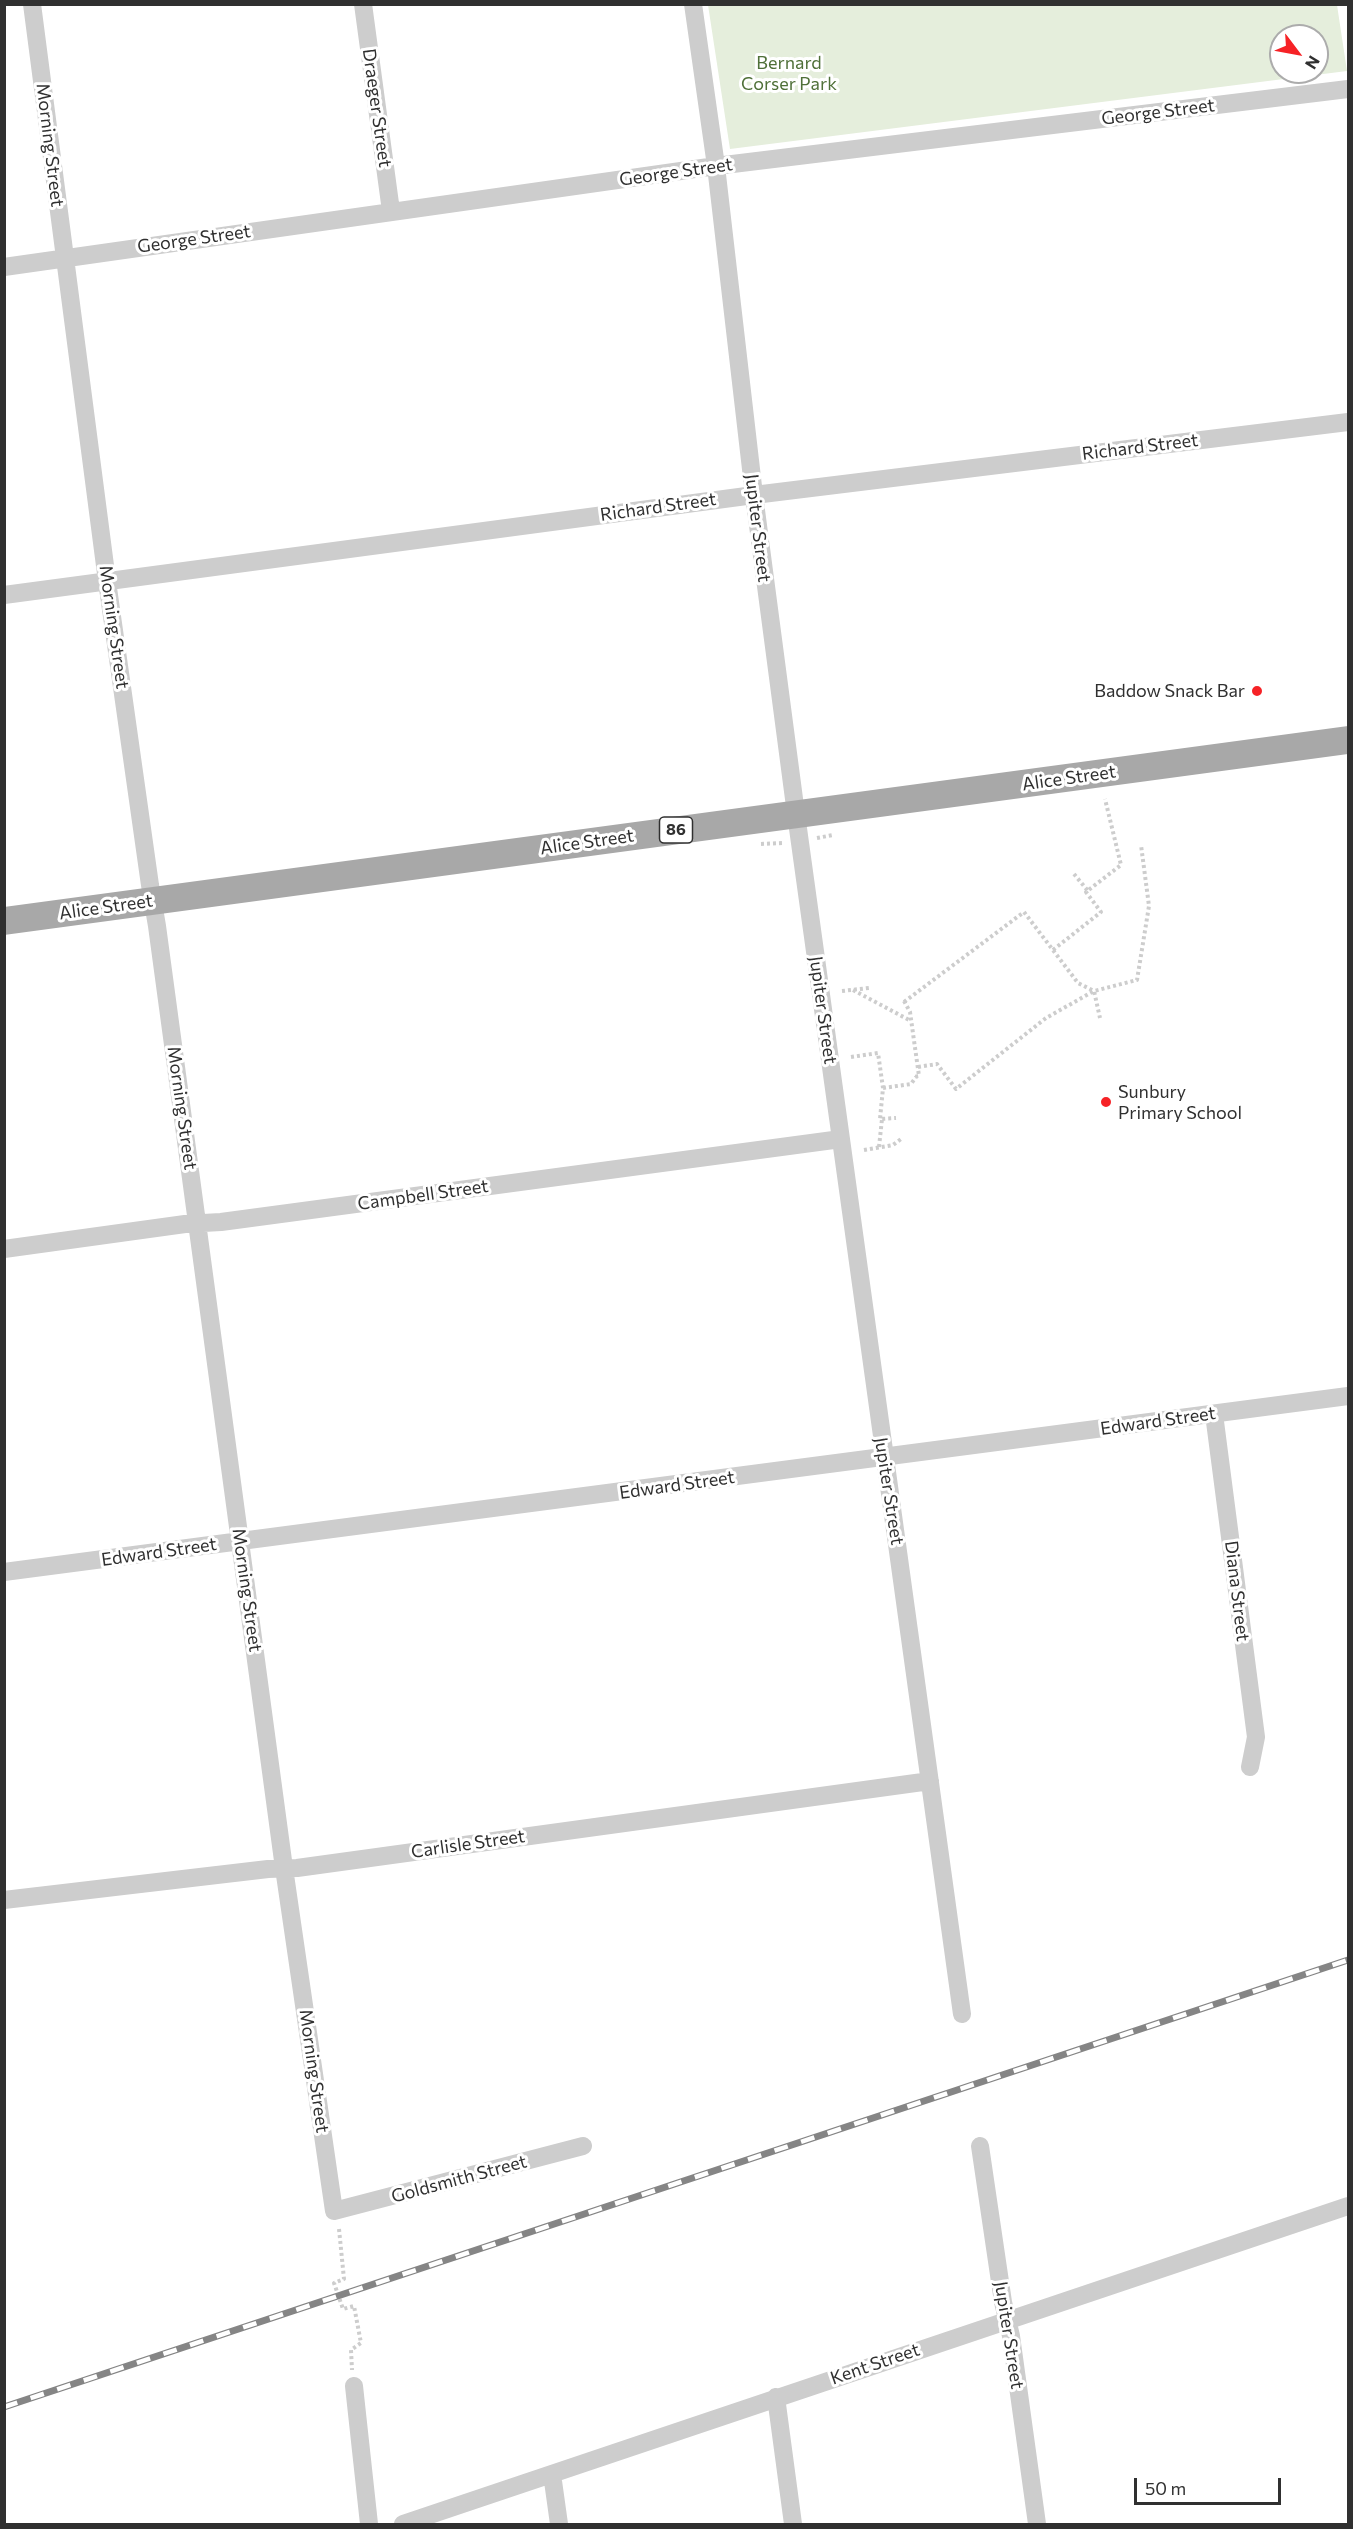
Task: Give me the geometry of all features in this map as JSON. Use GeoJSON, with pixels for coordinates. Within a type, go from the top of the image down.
{"type":"FeatureCollection","features":[{"type":"Feature","properties":{"kind":"main road","name":"Alice Street"},"geometry":{"type":"LineString","coordinates":[[4,921],[1348,740]]}},
{"type":"Feature","properties":{"kind":"street","name":"Morning Street"},"geometry":{"type":"LineString","coordinates":[[32,4],[107,581],[198,1224],[284,1868],[334,2211]]}},
{"type":"Feature","properties":{"kind":"street","name":"Draeger Street"},"geometry":{"type":"LineString","coordinates":[[363,4],[392,211]]}},
{"type":"Feature","properties":{"kind":"street","name":"Jupiter Street"},"geometry":{"type":"LineString","coordinates":[[693,4],[716,166],[754,495],[796,814],[962,2014]]}},
{"type":"Feature","properties":{"kind":"street","name":"George Street"},"geometry":{"type":"LineString","coordinates":[[4,267],[716,166],[1348,89]]}},
{"type":"Feature","properties":{"kind":"street","name":"Richard Street"},"geometry":{"type":"LineString","coordinates":[[4,595],[754,495],[1348,422]]}},
{"type":"Feature","properties":{"kind":"street","name":"Campbell Street"},"geometry":{"type":"LineString","coordinates":[[4,1249],[841,1139]]}},
{"type":"Feature","properties":{"kind":"street","name":"Edward Street"},"geometry":{"type":"LineString","coordinates":[[4,1572],[1348,1396]]}},
{"type":"Feature","properties":{"kind":"street","name":"Diana Street"},"geometry":{"type":"LineString","coordinates":[[1214,1414],[1256,1737],[1250,1767]]}},
{"type":"Feature","properties":{"kind":"street","name":"Carlisle Street"},"geometry":{"type":"LineString","coordinates":[[4,1900],[284,1868],[930,1781]]}},
{"type":"Feature","properties":{"kind":"street","name":"Goldsmith Street"},"geometry":{"type":"LineString","coordinates":[[334,2211],[583,2146]]}},
{"type":"Feature","properties":{"kind":"street","name":"Jupiter Street"},"geometry":{"type":"LineString","coordinates":[[980,2146],[1003,2302],[1008,2319],[1037,2524]]}},
{"type":"Feature","properties":{"kind":"street","name":"Kent Street"},"geometry":{"type":"LineString","coordinates":[[403,2524],[1348,2206]]}},
{"type":"Feature","properties":{"kind":"street"},"geometry":{"type":"LineString","coordinates":[[354,2386],[369,2524]]}},
{"type":"Feature","properties":{"kind":"street"},"geometry":{"type":"LineString","coordinates":[[776,2397],[793,2524]]}},
{"type":"Feature","properties":{"kind":"street"},"geometry":{"type":"LineString","coordinates":[[552,2474],[559,2524]]}},
{"type":"Feature","properties":{"kind":"path"},"geometry":{"type":"LineString","coordinates":[[1088,891],[1121,865],[1105,799]]}},
{"type":"Feature","properties":{"kind":"path"},"geometry":{"type":"LineString","coordinates":[[918,1067],[937,1064],[956,1089],[1046,1018],[1094,991],[1137,980],[1149,906],[1141,845]]}},
{"type":"Feature","properties":{"kind":"path"},"geometry":{"type":"LineString","coordinates":[[1053,950],[1101,912],[1074,874]]}},
{"type":"Feature","properties":{"kind":"path"},"geometry":{"type":"LineString","coordinates":[[883,1088],[911,1084],[915,1076],[919,1076],[910,1011],[904,1001],[1024,912],[1078,983],[1094,991],[1101,1018]]}},
{"type":"Feature","properties":{"kind":"path"},"geometry":{"type":"LineString","coordinates":[[842,991],[868,988]]}},
{"type":"Feature","properties":{"kind":"path"},"geometry":{"type":"LineString","coordinates":[[853,990],[911,1021]]}},
{"type":"Feature","properties":{"kind":"path"},"geometry":{"type":"LineString","coordinates":[[851,1057],[878,1053],[883,1088],[879,1147]]}},
{"type":"Feature","properties":{"kind":"path"},"geometry":{"type":"LineString","coordinates":[[882,1119],[896,1118]]}},
{"type":"Feature","properties":{"kind":"path"},"geometry":{"type":"LineString","coordinates":[[864,1150],[893,1145],[901,1139]]}},
{"type":"Feature","properties":{"kind":"path"},"geometry":{"type":"LineString","coordinates":[[339,2229],[344,2279],[334,2283],[343,2309],[354,2306],[361,2343],[351,2350],[354,2386]]}},
{"type":"Feature","properties":{"kind":"green space","name":"Bernard Corser Park"},"geometry":{"type":"Polygon","coordinates":[[[708,5],[1337,5],[1347,71],[1329,73],[1329,24],[1269,24],[1269,81],[730,149],[708,5]]]}},
{"type":"Feature","properties":{"kind":"railway"},"geometry":{"type":"LineString","coordinates":[[4,2407],[1348,1960]]}},
{"type":"Feature","properties":{"kind":"place","name":"Baddow Snack Bar"},"geometry":{"type":"Point","coordinates":[1257,691]}},
{"type":"Feature","properties":{"kind":"place","name":"Sunbury Primary School"},"geometry":{"type":"Point","coordinates":[1106,1102]}}]}
